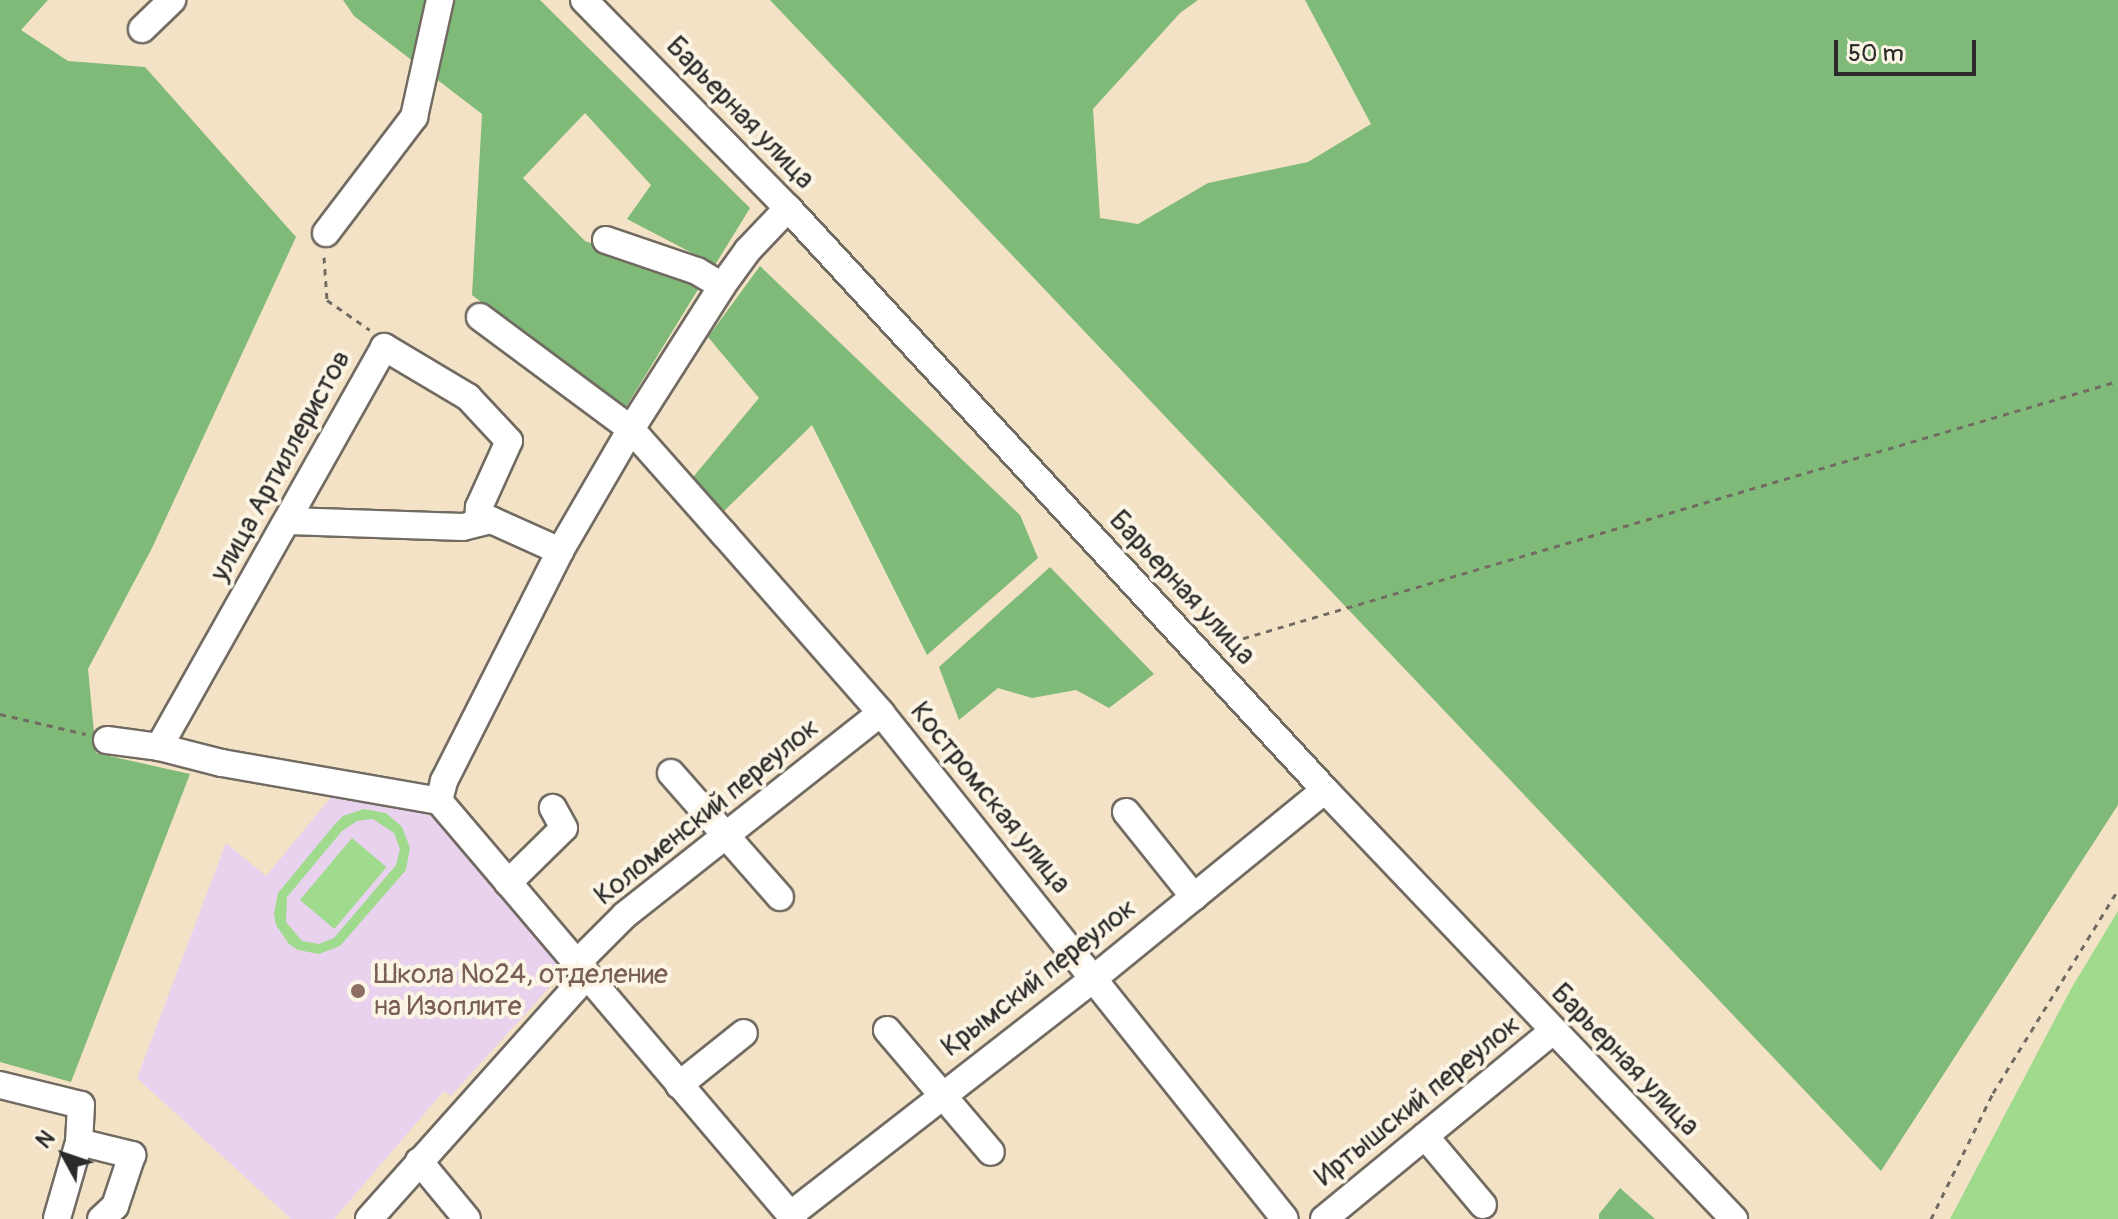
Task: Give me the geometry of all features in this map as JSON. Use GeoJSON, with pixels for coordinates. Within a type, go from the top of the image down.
{"type":"FeatureCollection","features":[{"type":"Feature","properties":{"kind":"street"},"geometry":{"type":"LineString","coordinates":[[142,29],[172,0]]}},
{"type":"Feature","properties":{"kind":"street"},"geometry":{"type":"LineString","coordinates":[[326,233],[414,117],[440,0]]}},
{"type":"Feature","properties":{"kind":"street","name":"Барьерная улица"},"geometry":{"type":"LineString","coordinates":[[584,0],[788,208],[1325,790],[1552,1032],[1734,1219]]}},
{"type":"Feature","properties":{"kind":"street"},"geometry":{"type":"LineString","coordinates":[[439,801],[444,781],[560,551],[631,429],[722,286],[748,250],[788,208]]}},
{"type":"Feature","properties":{"kind":"street"},"geometry":{"type":"LineString","coordinates":[[606,240],[697,271],[722,286]]}},
{"type":"Feature","properties":{"kind":"street","name":"Костромская улица"},"geometry":{"type":"LineString","coordinates":[[480,317],[631,429],[881,713],[1285,1219]]}},
{"type":"Feature","properties":{"kind":"street","name":"улица Артиллеристов"},"geometry":{"type":"LineString","coordinates":[[159,747],[289,521],[384,347],[468,397],[509,441],[479,507],[478,523]]}},
{"type":"Feature","properties":{"kind":"street"},"geometry":{"type":"LineString","coordinates":[[289,521],[463,527],[491,520],[560,551]]}},
{"type":"Feature","properties":{"kind":"street","name":"Коломенский переулок"},"geometry":{"type":"LineString","coordinates":[[369,1219],[582,970],[625,915],[729,836],[881,713]]}},
{"type":"Feature","properties":{"kind":"street"},"geometry":{"type":"LineString","coordinates":[[107,740],[159,747],[222,763],[439,801],[792,1217]]}},
{"type":"Feature","properties":{"kind":"street"},"geometry":{"type":"LineString","coordinates":[[671,773],[780,897]]}},
{"type":"Feature","properties":{"kind":"street","name":"Крымский переулок"},"geometry":{"type":"LineString","coordinates":[[792,1217],[942,1095],[1093,979],[1325,790]]}},
{"type":"Feature","properties":{"kind":"street"},"geometry":{"type":"LineString","coordinates":[[508,883],[564,828],[553,808]]}},
{"type":"Feature","properties":{"kind":"street"},"geometry":{"type":"LineString","coordinates":[[1126,812],[1194,897]]}},
{"type":"Feature","properties":{"kind":"street"},"geometry":{"type":"LineString","coordinates":[[887,1030],[991,1152]]}},
{"type":"Feature","properties":{"kind":"street","name":"Иртышский переулок"},"geometry":{"type":"LineString","coordinates":[[1324,1219],[1552,1032]]}},
{"type":"Feature","properties":{"kind":"street"},"geometry":{"type":"LineString","coordinates":[[679,1085],[744,1033]]}},
{"type":"Feature","properties":{"kind":"street"},"geometry":{"type":"LineString","coordinates":[[0,1085],[81,1105],[79,1142],[60,1219]]}},
{"type":"Feature","properties":{"kind":"street"},"geometry":{"type":"LineString","coordinates":[[1425,1136],[1483,1205]]}},
{"type":"Feature","properties":{"kind":"street"},"geometry":{"type":"LineString","coordinates":[[79,1142],[132,1155],[115,1206],[101,1219]]}},
{"type":"Feature","properties":{"kind":"street"},"geometry":{"type":"LineString","coordinates":[[419,1161],[467,1219]]}},
{"type":"Feature","properties":{"kind":"path"},"geometry":{"type":"LineString","coordinates":[[326,233],[323,263],[327,300],[361,321],[384,347]]}},
{"type":"Feature","properties":{"kind":"path"},"geometry":{"type":"LineString","coordinates":[[1198,652],[2118,381]]}},
{"type":"Feature","properties":{"kind":"path"},"geometry":{"type":"LineString","coordinates":[[0,714],[107,740]]}},
{"type":"Feature","properties":{"kind":"path"},"geometry":{"type":"LineString","coordinates":[[1931,1219],[1993,1093],[2118,890]]}},
{"type":"Feature","properties":{"kind":"shaded area","name":"Школа №24, отделение на Изоплите"},"geometry":{"type":"Polygon","coordinates":[[[337,790],[439,818],[566,969],[451,1096],[444,1091],[334,1219],[291,1219],[137,1078],[226,843],[266,876],[337,790]]]}},
{"type":"Feature","properties":{"kind":"green space"},"geometry":{"type":"Polygon","coordinates":[[[0,0],[48,0],[21,30],[68,61],[145,67],[296,237],[152,548],[88,669],[96,753],[190,774],[71,1082],[0,1062],[0,0]]]}},
{"type":"Feature","properties":{"kind":"green space"},"geometry":{"type":"Polygon","coordinates":[[[343,0],[540,0],[750,208],[715,265],[627,219],[651,185],[585,113],[523,178],[585,241],[702,283],[623,412],[472,295],[482,114],[354,16],[343,0]]]}},
{"type":"Feature","properties":{"kind":"green space"},"geometry":{"type":"Polygon","coordinates":[[[770,0],[1198,0],[1180,13],[1093,109],[1100,218],[1138,224],[1208,183],[1308,162],[1371,124],[1305,0],[2118,0],[2118,805],[1881,1171],[770,0]]]}},
{"type":"Feature","properties":{"kind":"green space"},"geometry":{"type":"Polygon","coordinates":[[[760,266],[1020,515],[1038,558],[927,655],[812,425],[718,517],[689,482],[759,398],[708,337],[760,266]]]}},
{"type":"Feature","properties":{"kind":"green space"},"geometry":{"type":"Polygon","coordinates":[[[1050,567],[1154,674],[1109,708],[1076,690],[1032,698],[998,688],[959,720],[939,667],[1050,567]]]}},
{"type":"Feature","properties":{"kind":"green space"},"geometry":{"type":"Polygon","coordinates":[[[364,809],[386,813],[402,827],[410,848],[406,870],[340,946],[319,954],[298,950],[289,944],[276,925],[274,914],[278,893],[343,816],[364,809]],[[373,819],[357,821],[342,831],[287,897],[286,922],[302,941],[319,944],[334,938],[396,865],[400,849],[394,833],[373,819]]]}},
{"type":"Feature","properties":{"kind":"green space"},"geometry":{"type":"Polygon","coordinates":[[[352,838],[386,867],[334,929],[300,900],[352,838]]]}},
{"type":"Feature","properties":{"kind":"green space"},"geometry":{"type":"Polygon","coordinates":[[[2118,911],[2118,1219],[1950,1219],[2072,987],[2118,911]]]}},
{"type":"Feature","properties":{"kind":"green space"},"geometry":{"type":"Polygon","coordinates":[[[1620,1188],[1655,1219],[1599,1219],[1599,1214],[1620,1188]]]}},
{"type":"Feature","properties":{"kind":"place","name":"Школа №24, отделение на Изоплите"},"geometry":{"type":"Point","coordinates":[358,991]}}]}
